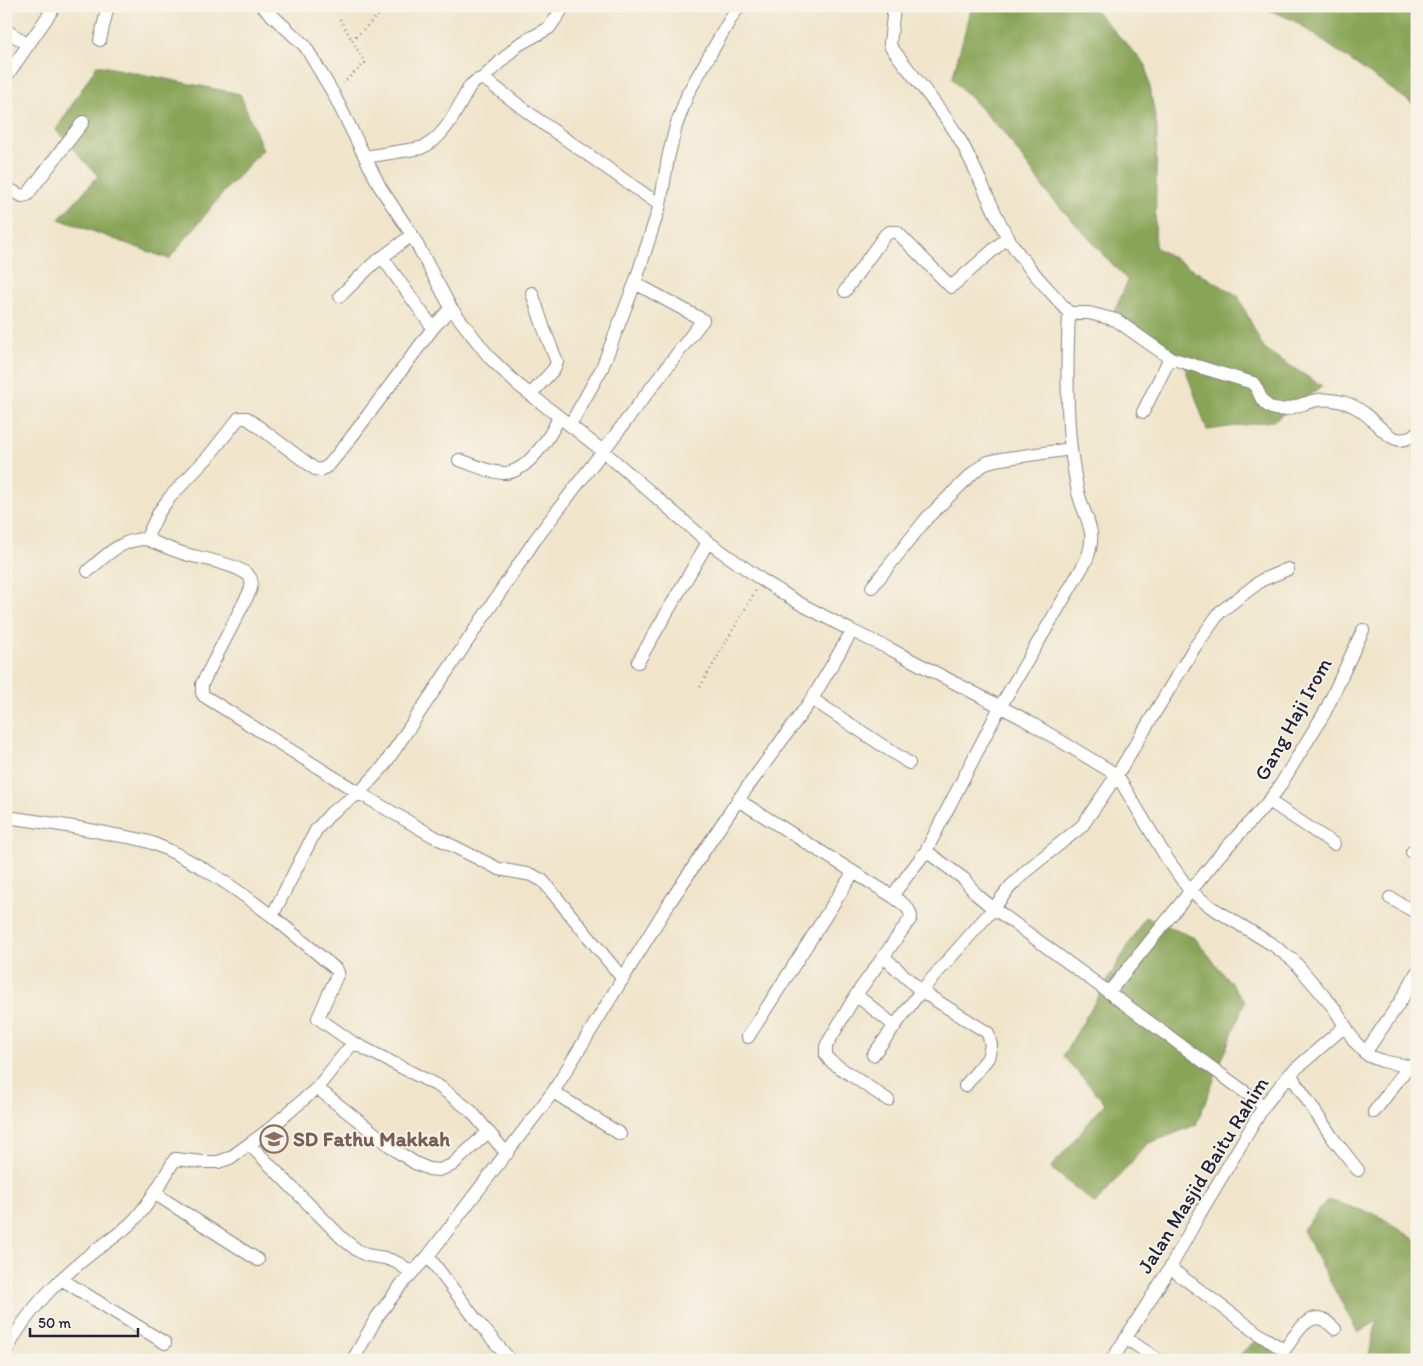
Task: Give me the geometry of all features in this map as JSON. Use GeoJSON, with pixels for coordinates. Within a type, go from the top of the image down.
{"type":"FeatureCollection","features":[{"type":"Feature","properties":{"kind":"street"},"geometry":{"type":"LineString","coordinates":[[6,77],[56,6]]}},
{"type":"Feature","properties":{"kind":"street"},"geometry":{"type":"LineString","coordinates":[[100,40],[108,6]]}},
{"type":"Feature","properties":{"kind":"street"},"geometry":{"type":"LineString","coordinates":[[459,460],[498,473],[519,469],[564,421],[602,368],[635,283],[660,205],[676,126],[688,93],[739,6]]}},
{"type":"Feature","properties":{"kind":"street"},"geometry":{"type":"LineString","coordinates":[[892,896],[926,851],[1000,706],[1086,561],[1091,548],[1092,534],[1078,493],[1071,449],[1068,355],[1069,313],[1034,275],[1008,237],[991,206],[972,160],[954,132],[892,48],[890,44],[894,6]]}},
{"type":"Feature","properties":{"kind":"street"},"geometry":{"type":"LineString","coordinates":[[365,156],[421,148],[428,145],[441,133],[470,86],[483,78],[518,45],[549,28],[563,8]]}},
{"type":"Feature","properties":{"kind":"street"},"geometry":{"type":"LineString","coordinates":[[272,9],[305,46],[333,93],[380,187],[412,235],[451,308],[490,358],[517,384],[603,451],[708,542],[762,580],[799,603],[852,631],[890,648],[1024,719],[1117,775],[1166,857],[1190,891],[1211,907],[1274,945],[1294,961],[1334,1008],[1355,1042],[1365,1053],[1377,1060],[1413,1068],[1374,1112]]}},
{"type":"Feature","properties":{"kind":"street"},"geometry":{"type":"LineString","coordinates":[[6,30],[28,45]]}},
{"type":"Feature","properties":{"kind":"street"},"geometry":{"type":"LineString","coordinates":[[483,78],[541,122],[660,205]]}},
{"type":"Feature","properties":{"kind":"street"},"geometry":{"type":"LineString","coordinates":[[6,188],[22,196],[27,195],[83,122]]}},
{"type":"Feature","properties":{"kind":"street"},"geometry":{"type":"LineString","coordinates":[[844,290],[885,235],[890,232],[897,232],[952,287],[1008,237]]}},
{"type":"Feature","properties":{"kind":"street"},"geometry":{"type":"LineString","coordinates":[[340,296],[382,257],[412,235]]}},
{"type":"Feature","properties":{"kind":"street"},"geometry":{"type":"LineString","coordinates":[[382,257],[434,328]]}},
{"type":"Feature","properties":{"kind":"street"},"geometry":{"type":"LineString","coordinates":[[272,916],[316,830],[332,812],[359,793],[383,767],[535,540],[703,320],[635,283]]}},
{"type":"Feature","properties":{"kind":"street"},"geometry":{"type":"LineString","coordinates":[[530,394],[554,369],[557,362],[532,293]]}},
{"type":"Feature","properties":{"kind":"street"},"geometry":{"type":"LineString","coordinates":[[146,539],[159,512],[170,497],[208,457],[234,422],[240,418],[247,418],[315,469],[321,470],[329,465],[451,308]]}},
{"type":"Feature","properties":{"kind":"street"},"geometry":{"type":"LineString","coordinates":[[1069,313],[1089,313],[1116,320],[1170,358],[1252,383],[1265,404],[1275,410],[1282,410],[1318,400],[1334,401],[1355,406],[1398,441],[1404,441],[1417,432]]}},
{"type":"Feature","properties":{"kind":"street"},"geometry":{"type":"LineString","coordinates":[[1143,412],[1170,358]]}},
{"type":"Feature","properties":{"kind":"street"},"geometry":{"type":"LineString","coordinates":[[872,587],[928,518],[976,470],[988,462],[1001,459],[1071,449]]}},
{"type":"Feature","properties":{"kind":"street"},"geometry":{"type":"LineString","coordinates":[[88,571],[126,542],[146,539],[182,553],[226,565],[244,573],[252,580],[250,593],[202,684],[204,696],[359,793],[433,836],[491,865],[532,874],[544,881],[623,979]]}},
{"type":"Feature","properties":{"kind":"street"},"geometry":{"type":"LineString","coordinates":[[638,662],[708,542]]}},
{"type":"Feature","properties":{"kind":"street"},"geometry":{"type":"LineString","coordinates":[[873,1055],[921,991],[994,908],[1009,888],[1026,871],[1082,826],[1117,775],[1194,648],[1220,612],[1262,580],[1288,570]]}},
{"type":"Feature","properties":{"kind":"street","name":"Gang Haji Irom"},"geometry":{"type":"LineString","coordinates":[[1109,992],[1219,856],[1269,801],[1325,712],[1363,630]]}},
{"type":"Feature","properties":{"kind":"street"},"geometry":{"type":"LineString","coordinates":[[354,1360],[377,1317],[400,1285],[428,1256],[553,1092],[666,908],[738,800],[812,699],[852,631]]}},
{"type":"Feature","properties":{"kind":"street"},"geometry":{"type":"LineString","coordinates":[[812,699],[908,762]]}},
{"type":"Feature","properties":{"kind":"street"},"geometry":{"type":"LineString","coordinates":[[738,800],[892,896],[911,912],[911,918],[856,995],[826,1046],[826,1055],[830,1061],[888,1100]]}},
{"type":"Feature","properties":{"kind":"street"},"geometry":{"type":"LineString","coordinates":[[1269,801],[1334,844]]}},
{"type":"Feature","properties":{"kind":"street"},"geometry":{"type":"LineString","coordinates":[[6,817],[70,825],[150,842],[178,855],[247,897],[337,970],[338,973],[318,1018],[352,1042],[440,1087],[471,1112],[507,1154]]}},
{"type":"Feature","properties":{"kind":"street"},"geometry":{"type":"LineString","coordinates":[[926,851],[964,879],[976,894],[994,908],[1264,1106]]}},
{"type":"Feature","properties":{"kind":"street"},"geometry":{"type":"LineString","coordinates":[[748,1037],[853,873]]}},
{"type":"Feature","properties":{"kind":"street"},"geometry":{"type":"LineString","coordinates":[[1390,898],[1417,913]]}},
{"type":"Feature","properties":{"kind":"street"},"geometry":{"type":"LineString","coordinates":[[884,956],[921,991],[988,1033],[991,1045],[988,1058],[965,1086]]}},
{"type":"Feature","properties":{"kind":"street"},"geometry":{"type":"LineString","coordinates":[[1365,1053],[1402,999],[1417,972]]}},
{"type":"Feature","properties":{"kind":"street"},"geometry":{"type":"LineString","coordinates":[[856,995],[895,1026]]}},
{"type":"Feature","properties":{"kind":"street","name":"Jalan Masjid Baitu Rahim"},"geometry":{"type":"LineString","coordinates":[[1112,1360],[1170,1268],[1199,1215],[1264,1106],[1290,1074],[1345,1026]]}},
{"type":"Feature","properties":{"kind":"street"},"geometry":{"type":"LineString","coordinates":[[6,1351],[25,1318],[61,1280],[137,1218],[175,1159],[218,1162],[230,1158],[250,1145],[317,1088],[352,1042]]}},
{"type":"Feature","properties":{"kind":"street"},"geometry":{"type":"LineString","coordinates":[[1290,1074],[1332,1137],[1358,1170]]}},
{"type":"Feature","properties":{"kind":"street"},"geometry":{"type":"LineString","coordinates":[[317,1088],[398,1152],[415,1164],[429,1169],[439,1170],[452,1165],[488,1132]]}},
{"type":"Feature","properties":{"kind":"street"},"geometry":{"type":"LineString","coordinates":[[553,1092],[620,1134]]}},
{"type":"Feature","properties":{"kind":"street"},"geometry":{"type":"LineString","coordinates":[[250,1145],[343,1239],[366,1255],[385,1258],[398,1263],[412,1273]]}},
{"type":"Feature","properties":{"kind":"street"},"geometry":{"type":"LineString","coordinates":[[154,1193],[258,1260]]}},
{"type":"Feature","properties":{"kind":"street"},"geometry":{"type":"LineString","coordinates":[[428,1256],[477,1321],[510,1360]]}},
{"type":"Feature","properties":{"kind":"street"},"geometry":{"type":"LineString","coordinates":[[1170,1268],[1263,1337],[1281,1348],[1284,1349],[1298,1330],[1316,1318],[1323,1319],[1335,1330]]}},
{"type":"Feature","properties":{"kind":"street"},"geometry":{"type":"LineString","coordinates":[[61,1280],[165,1343]]}},
{"type":"Feature","properties":{"kind":"street"},"geometry":{"type":"LineString","coordinates":[[1126,1338],[1158,1360]]}},
{"type":"Feature","properties":{"kind":"path"},"geometry":{"type":"LineString","coordinates":[[352,40],[384,10],[382,6]]}},
{"type":"Feature","properties":{"kind":"path"},"geometry":{"type":"LineString","coordinates":[[333,93],[365,63],[340,19]]}},
{"type":"Feature","properties":{"kind":"path"},"geometry":{"type":"LineString","coordinates":[[700,687],[762,580]]}},
{"type":"Feature","properties":{"kind":"green space"},"geometry":{"type":"Polygon","coordinates":[[[972,6],[1091,6],[1146,65],[1157,128],[1155,247],[1238,296],[1264,349],[1322,386],[1273,421],[1207,430],[1183,362],[1113,314],[1128,281],[1047,193],[1005,134],[952,79],[972,6]]]}},
{"type":"Feature","properties":{"kind":"green space"},"geometry":{"type":"Polygon","coordinates":[[[1260,6],[1417,6],[1417,107],[1293,20],[1260,6]]]}},
{"type":"Feature","properties":{"kind":"green space"},"geometry":{"type":"Polygon","coordinates":[[[97,65],[240,94],[263,150],[228,187],[169,259],[59,219],[98,176],[56,130],[97,65]]]}},
{"type":"Feature","properties":{"kind":"green space"},"geometry":{"type":"Polygon","coordinates":[[[1145,917],[1195,938],[1245,1001],[1196,1125],[1147,1144],[1095,1204],[1051,1168],[1105,1103],[1063,1056],[1145,917]]]}},
{"type":"Feature","properties":{"kind":"green space"},"geometry":{"type":"Polygon","coordinates":[[[1328,1200],[1378,1215],[1417,1241],[1417,1360],[1368,1360],[1377,1321],[1358,1333],[1302,1230],[1328,1200]]]}},
{"type":"Feature","properties":{"kind":"green space"},"geometry":{"type":"Polygon","coordinates":[[[1258,1338],[1283,1360],[1234,1360],[1258,1338]]]}},
{"type":"Feature","properties":{"kind":"place","name":"SD Fathu Makkah"},"geometry":{"type":"Point","coordinates":[274,1139]}}]}
